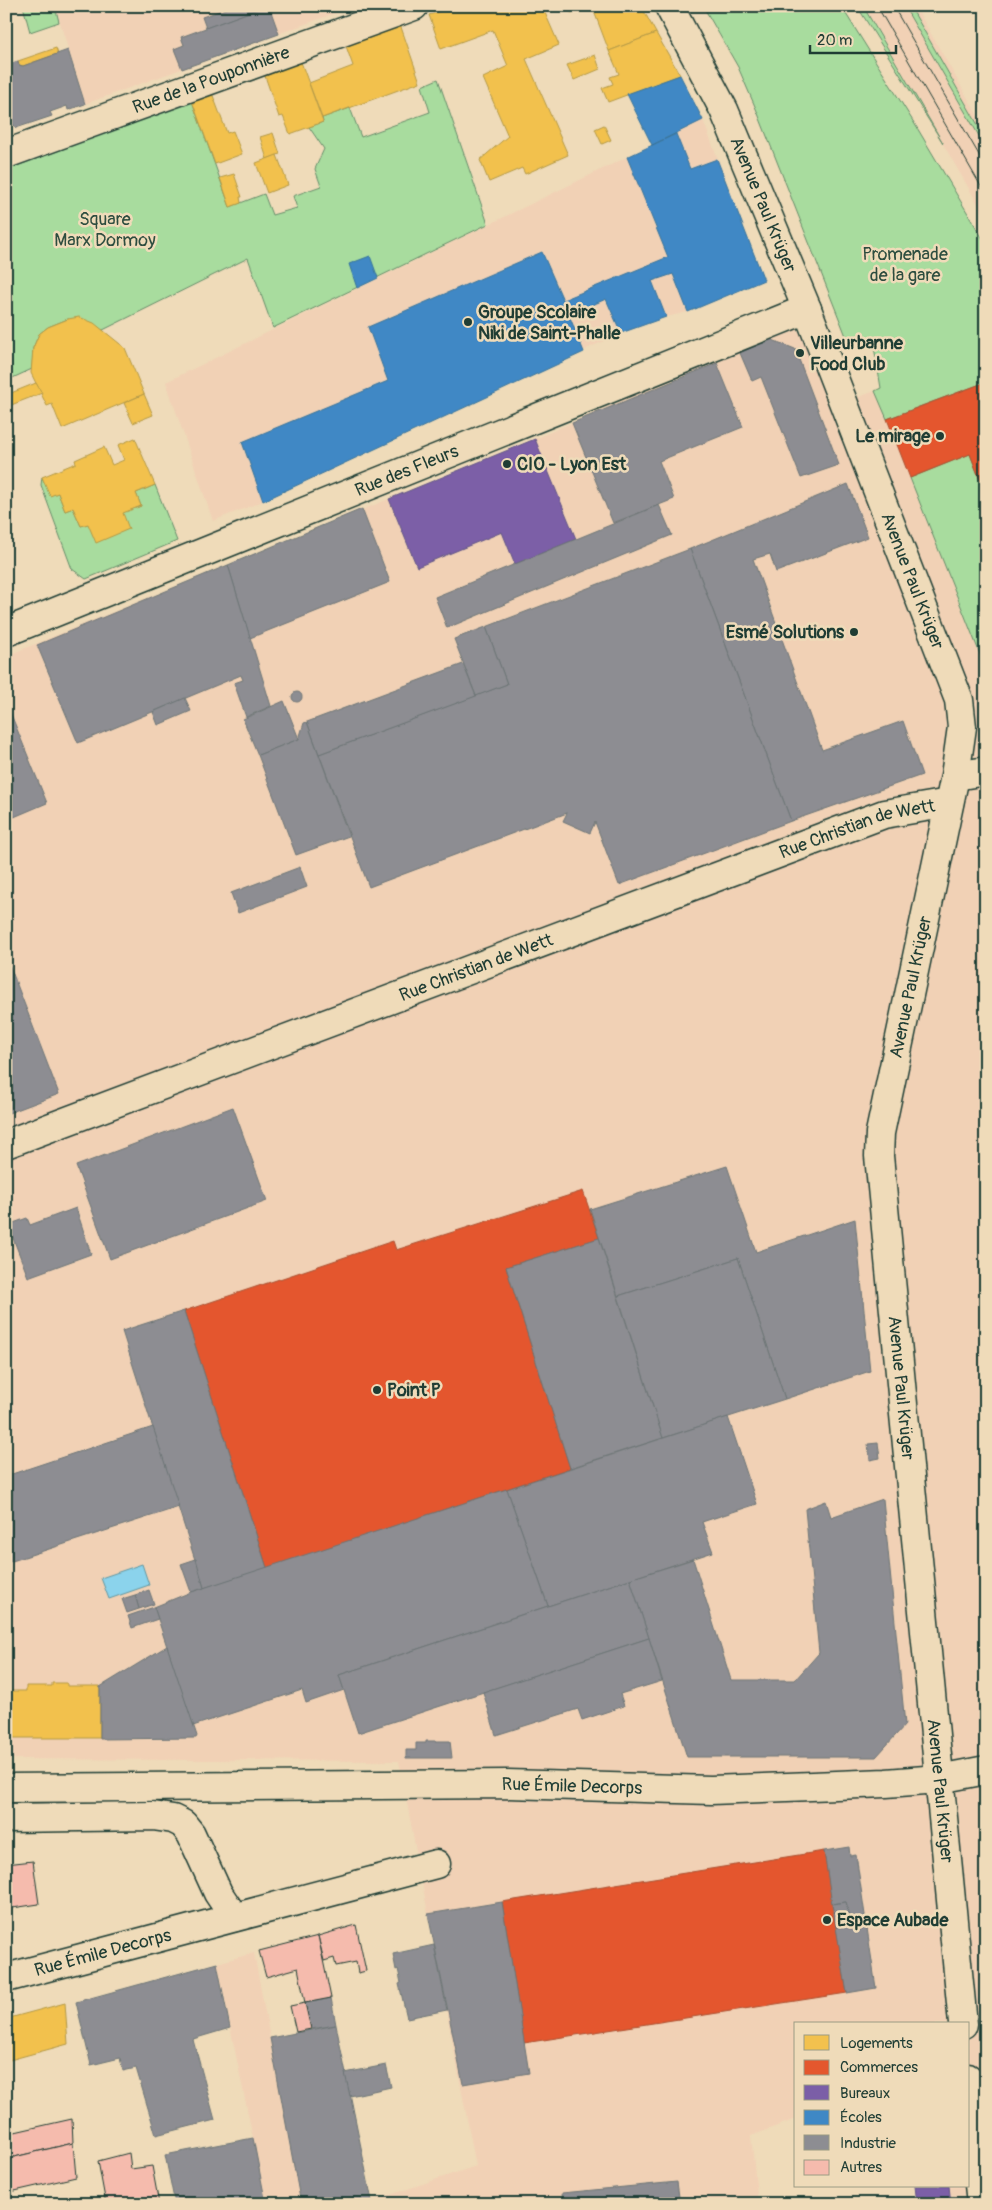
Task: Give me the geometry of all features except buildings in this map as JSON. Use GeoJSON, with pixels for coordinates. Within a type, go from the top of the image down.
{"type":"FeatureCollection","features":[{"type":"Feature","properties":{"kind":"street","name":"Rue de la Pouponnière"},"geometry":{"type":"LineString","coordinates":[[6,154],[414,6]]}},
{"type":"Feature","properties":{"kind":"street","name":"Avenue Paul Krüger"},"geometry":{"type":"LineString","coordinates":[[669,6],[724,110],[807,309],[959,700],[962,727],[954,776],[880,1133],[879,1156],[963,2022]]}},
{"type":"Feature","properties":{"kind":"street","name":"Rue des Fleurs"},"geometry":{"type":"LineString","coordinates":[[6,632],[807,309]]}},
{"type":"Feature","properties":{"kind":"street"},"geometry":{"type":"LineString","coordinates":[[954,776],[986,771]]}},
{"type":"Feature","properties":{"kind":"street","name":"Rue Christian de Wett"},"geometry":{"type":"LineString","coordinates":[[6,1144],[884,814],[949,803]]}},
{"type":"Feature","properties":{"kind":"street","name":"Rue Émile Decorps"},"geometry":{"type":"LineString","coordinates":[[6,1788],[508,1784],[711,1790],[939,1778],[986,1770]]}},
{"type":"Feature","properties":{"kind":"street"},"geometry":{"type":"LineString","coordinates":[[154,1816],[157,1787]]}},
{"type":"Feature","properties":{"kind":"street"},"geometry":{"type":"LineString","coordinates":[[6,1818],[154,1816],[173,1818],[182,1824],[195,1842],[218,1892],[234,1918]]}},
{"type":"Feature","properties":{"kind":"street"},"geometry":{"type":"LineString","coordinates":[[195,1842],[205,1904],[200,1926]]}},
{"type":"Feature","properties":{"kind":"street","name":"Rue Émile Decorps"},"geometry":{"type":"LineString","coordinates":[[6,1978],[436,1864]]}},
{"type":"Feature","properties":{"kind":"street"},"geometry":{"type":"LineString","coordinates":[[970,2097],[981,2204]]}},
{"type":"Feature","properties":{"kind":"shaded area"},"geometry":{"type":"Polygon","coordinates":[[[55,6],[355,6],[85,104],[55,6]]]}},
{"type":"Feature","properties":{"kind":"shaded area"},"geometry":{"type":"Polygon","coordinates":[[[863,6],[915,6],[986,130],[986,218],[863,6]]]}},
{"type":"Feature","properties":{"kind":"shaded area","name":"Groupe Scolaire Niki de Saint-Phalle"},"geometry":{"type":"Polygon","coordinates":[[[703,120],[764,280],[688,312],[666,317],[621,333],[263,501],[213,521],[166,382],[703,120]]]}},
{"type":"Feature","properties":{"kind":"shaded area"},"geometry":{"type":"Polygon","coordinates":[[[793,324],[856,398],[986,350],[986,2204],[949,2204],[948,2188],[970,2188],[970,2022],[794,2022],[794,2120],[751,2136],[758,2204],[175,2204],[165,2155],[253,2138],[217,1963],[254,1953],[270,2038],[336,2025],[372,2201],[476,2166],[399,1761],[6,1759],[6,656],[535,439],[793,324]]]}},
{"type":"Feature","properties":{"kind":"green space"},"geometry":{"type":"Polygon","coordinates":[[[23,6],[55,6],[59,22],[30,32],[23,6]]]}},
{"type":"Feature","properties":{"kind":"green space","name":"Promenade de la gare"},"geometry":{"type":"Polygon","coordinates":[[[703,6],[841,6],[916,126],[986,244],[986,382],[887,419],[875,391],[881,388],[873,341],[867,343],[864,334],[848,341],[738,67],[703,6]]]}},
{"type":"Feature","properties":{"kind":"green space"},"geometry":{"type":"Polygon","coordinates":[[[857,6],[863,6],[943,143],[857,6]]]}},
{"type":"Feature","properties":{"kind":"green space"},"geometry":{"type":"Polygon","coordinates":[[[904,6],[910,6],[986,139],[986,148],[904,6]]]}},
{"type":"Feature","properties":{"kind":"green space","name":"Square Marx Dormoy"},"geometry":{"type":"Polygon","coordinates":[[[438,79],[488,224],[273,328],[248,258],[103,330],[68,319],[48,327],[39,334],[33,348],[32,369],[6,381],[6,170],[192,101],[230,207],[264,194],[272,215],[297,208],[293,196],[321,186],[315,169],[324,149],[309,127],[323,122],[322,118],[350,108],[361,137],[430,112],[422,86],[438,79]]]}},
{"type":"Feature","properties":{"kind":"green space"},"geometry":{"type":"Polygon","coordinates":[[[970,454],[986,495],[986,652],[980,654],[910,478],[970,454]]]}},
{"type":"Feature","properties":{"kind":"green space"},"geometry":{"type":"Polygon","coordinates":[[[42,477],[50,495],[58,493],[65,511],[73,508],[81,526],[141,506],[136,493],[155,485],[177,541],[86,579],[72,569],[41,485],[42,477]]]}},
{"type":"Feature","properties":{"kind":"water"},"geometry":{"type":"Polygon","coordinates":[[[142,1564],[149,1585],[109,1599],[101,1578],[142,1564]]]}},
{"type":"Feature","properties":{"kind":"tram line"},"geometry":{"type":"LineString","coordinates":[[877,6],[986,195]]}},
{"type":"Feature","properties":{"kind":"tram line"},"geometry":{"type":"LineString","coordinates":[[893,6],[986,167]]}},
{"type":"Feature","properties":{"kind":"place","name":"Groupe Scolaire Niki de Saint-Phalle"},"geometry":{"type":"Point","coordinates":[468,322]}},
{"type":"Feature","properties":{"kind":"place","name":"Villeurbanne Food Club"},"geometry":{"type":"Point","coordinates":[800,353]}},
{"type":"Feature","properties":{"kind":"place","name":"Le mirage"},"geometry":{"type":"Point","coordinates":[940,436]}},
{"type":"Feature","properties":{"kind":"place","name":"CIO - Lyon Est"},"geometry":{"type":"Point","coordinates":[507,464]}},
{"type":"Feature","properties":{"kind":"place","name":"Esmé Solutions"},"geometry":{"type":"Point","coordinates":[854,632]}},
{"type":"Feature","properties":{"kind":"place","name":"Point P"},"geometry":{"type":"Point","coordinates":[377,1390]}},
{"type":"Feature","properties":{"kind":"place","name":"Espace Aubade"},"geometry":{"type":"Point","coordinates":[827,1920]}}]}
